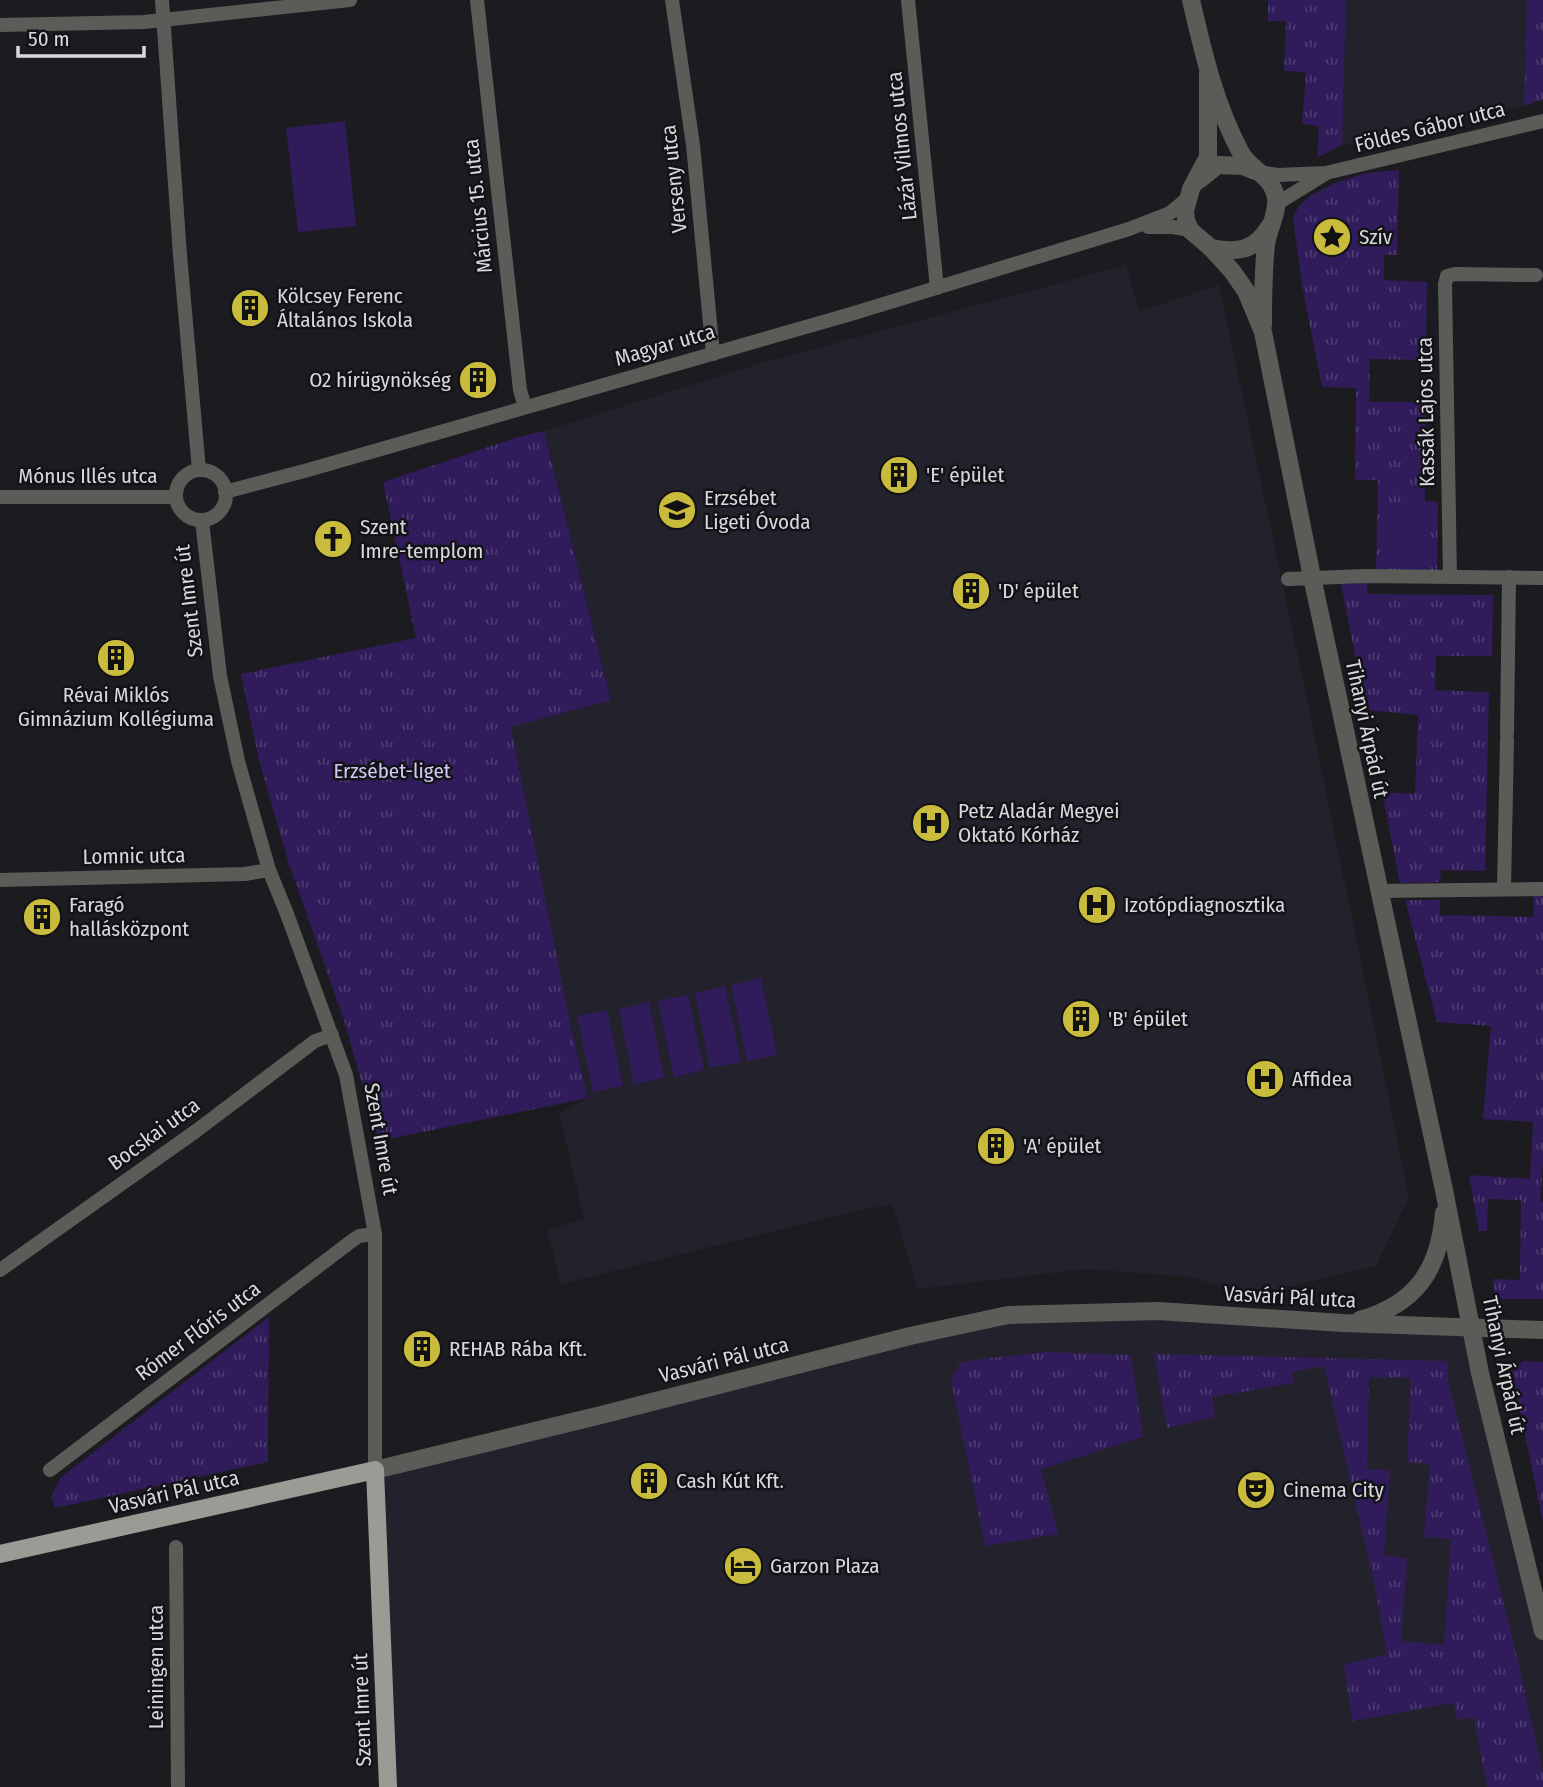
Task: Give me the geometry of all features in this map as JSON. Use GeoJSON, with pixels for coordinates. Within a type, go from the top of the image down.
{"type":"FeatureCollection","features":[{"type":"Feature","properties":{"kind":"main road","name":"Vasvári Pál utca"},"geometry":{"type":"LineString","coordinates":[[0,1554],[375,1470]]}},
{"type":"Feature","properties":{"kind":"main road","name":"Szent Imre út"},"geometry":{"type":"LineString","coordinates":[[375,1470],[388,1787]]}},
{"type":"Feature","properties":{"kind":"street"},"geometry":{"type":"LineString","coordinates":[[162,0],[199,470]]}},
{"type":"Feature","properties":{"kind":"street"},"geometry":{"type":"LineString","coordinates":[[0,25],[163,19],[350,0]]}},
{"type":"Feature","properties":{"kind":"street","name":"Március 15. utca"},"geometry":{"type":"LineString","coordinates":[[477,0],[520,390],[525,407]]}},
{"type":"Feature","properties":{"kind":"street","name":"Verseny utca"},"geometry":{"type":"LineString","coordinates":[[672,0],[693,145],[713,354]]}},
{"type":"Feature","properties":{"kind":"street","name":"Lázár Vilmos utca"},"geometry":{"type":"LineString","coordinates":[[908,0],[937,288]]}},
{"type":"Feature","properties":{"kind":"street","name":"Tihanyi Árpád út"},"geometry":{"type":"LineString","coordinates":[[1191,0],[1208,74],[1241,155],[1274,189],[1276,205],[1265,259],[1262,332]]}},
{"type":"Feature","properties":{"kind":"street","name":"Tihanyi Árpád út"},"geometry":{"type":"LineString","coordinates":[[1189,194],[1208,157],[1208,74]]}},
{"type":"Feature","properties":{"kind":"street","name":"Földes Gábor utca"},"geometry":{"type":"LineString","coordinates":[[1259,172],[1278,175],[1326,173],[1543,121]]}},
{"type":"Feature","properties":{"kind":"street"},"geometry":{"type":"LineString","coordinates":[[1190,230],[1185,211],[1189,194],[1205,174],[1219,164],[1243,166],[1259,172]]}},
{"type":"Feature","properties":{"kind":"street","name":"Földes Gábor utca"},"geometry":{"type":"LineString","coordinates":[[1273,219],[1280,202],[1326,173]]}},
{"type":"Feature","properties":{"kind":"street","name":"Magyar utca"},"geometry":{"type":"LineString","coordinates":[[225,492],[713,354],[1115,233],[1158,219],[1189,194]]}},
{"type":"Feature","properties":{"kind":"street"},"geometry":{"type":"LineString","coordinates":[[1211,248],[1230,252],[1249,248],[1264,237],[1273,219]]}},
{"type":"Feature","properties":{"kind":"street","name":"Magyar utca"},"geometry":{"type":"LineString","coordinates":[[1115,233],[1158,226],[1190,230]]}},
{"type":"Feature","properties":{"kind":"street","name":"Tihanyi Árpád út"},"geometry":{"type":"LineString","coordinates":[[1190,230],[1232,271],[1246,292],[1262,332],[1483,1386],[1543,1631]]}},
{"type":"Feature","properties":{"kind":"street","name":"Kassák Lajos utca"},"geometry":{"type":"LineString","coordinates":[[1450,576],[1447,276],[1536,275]]}},
{"type":"Feature","properties":{"kind":"street"},"geometry":{"type":"LineString","coordinates":[[176,497],[177,488],[184,476],[199,470],[207,470],[219,478],[225,492]]}},
{"type":"Feature","properties":{"kind":"street","name":"Szent Imre út"},"geometry":{"type":"LineString","coordinates":[[176,497],[184,513],[202,521],[210,519],[221,509],[225,492]]}},
{"type":"Feature","properties":{"kind":"street","name":"Mónus Illés utca"},"geometry":{"type":"LineString","coordinates":[[0,497],[176,497]]}},
{"type":"Feature","properties":{"kind":"street","name":"Szent Imre út"},"geometry":{"type":"LineString","coordinates":[[202,521],[220,676],[238,761],[269,870],[346,1075],[375,1234],[375,1470]]}},
{"type":"Feature","properties":{"kind":"street"},"geometry":{"type":"LineString","coordinates":[[1288,579],[1450,576],[1543,578]]}},
{"type":"Feature","properties":{"kind":"street"},"geometry":{"type":"LineString","coordinates":[[1504,889],[1509,577]]}},
{"type":"Feature","properties":{"kind":"street","name":"Lomnic utca"},"geometry":{"type":"LineString","coordinates":[[0,880],[245,874],[269,870]]}},
{"type":"Feature","properties":{"kind":"street"},"geometry":{"type":"LineString","coordinates":[[1378,891],[1543,889]]}},
{"type":"Feature","properties":{"kind":"street","name":"Bocskai utca"},"geometry":{"type":"LineString","coordinates":[[0,1270],[196,1131],[315,1041],[332,1035]]}},
{"type":"Feature","properties":{"kind":"street","name":"Tihanyi Árpád út"},"geometry":{"type":"LineString","coordinates":[[1343,1323],[1383,1312],[1407,1298],[1421,1283],[1431,1267],[1440,1242],[1444,1190]]}},
{"type":"Feature","properties":{"kind":"street","name":"Rómer Flóris utca"},"geometry":{"type":"LineString","coordinates":[[50,1470],[352,1240],[359,1236],[375,1234]]}},
{"type":"Feature","properties":{"kind":"street","name":"Vasvári Pál utca"},"geometry":{"type":"LineString","coordinates":[[375,1470],[1008,1315],[1158,1311],[1343,1323],[1543,1330]]}},
{"type":"Feature","properties":{"kind":"street","name":"Leiningen utca"},"geometry":{"type":"LineString","coordinates":[[176,1547],[178,1787]]}},
{"type":"Feature","properties":{"kind":"shaded area"},"geometry":{"type":"Polygon","coordinates":[[[1346,0],[1527,0],[1524,106],[1342,145],[1346,0]]]}},
{"type":"Feature","properties":{"kind":"shaded area","name":"Petz Aladár Megyei Oktató Kórház"},"geometry":{"type":"Polygon","coordinates":[[[1126,265],[1139,312],[1219,285],[1409,1197],[1376,1266],[1253,1295],[1189,1277],[1086,1269],[918,1289],[892,1204],[561,1284],[547,1230],[584,1219],[559,1113],[588,1098],[570,1023],[511,726],[611,699],[544,431],[755,365],[1126,265]]]}},
{"type":"Feature","properties":{"kind":"shaded area"},"geometry":{"type":"Polygon","coordinates":[[[1008,1315],[1472,1327],[1543,1631],[1543,1787],[388,1787],[375,1470],[1008,1315]]]}},
{"type":"Feature","properties":{"kind":"green space"},"geometry":{"type":"Polygon","coordinates":[[[1268,0],[1346,0],[1342,145],[1317,158],[1319,126],[1302,124],[1306,72],[1284,71],[1286,21],[1268,21],[1268,0]]]}},
{"type":"Feature","properties":{"kind":"green space"},"geometry":{"type":"Polygon","coordinates":[[[1527,0],[1543,0],[1543,99],[1524,106],[1527,0]]]}},
{"type":"Feature","properties":{"kind":"green space"},"geometry":{"type":"Polygon","coordinates":[[[345,121],[356,226],[298,232],[286,128],[345,121]]]}},
{"type":"Feature","properties":{"kind":"green space"},"geometry":{"type":"Polygon","coordinates":[[[1399,170],[1397,255],[1384,255],[1384,280],[1427,282],[1426,360],[1370,359],[1369,402],[1425,402],[1425,501],[1438,502],[1437,574],[1376,573],[1378,480],[1355,480],[1356,388],[1322,387],[1302,285],[1293,217],[1299,206],[1310,196],[1335,183],[1366,173],[1399,170]]]}},
{"type":"Feature","properties":{"kind":"green space","name":"Erzsébet-liget"},"geometry":{"type":"Polygon","coordinates":[[[544,431],[611,700],[511,727],[570,1023],[588,1098],[378,1141],[344,1020],[289,864],[259,760],[241,674],[416,638],[383,482],[518,437],[544,431]]]}},
{"type":"Feature","properties":{"kind":"green space"},"geometry":{"type":"Polygon","coordinates":[[[1385,505],[1426,506],[1425,569],[1384,568],[1385,505]]]}},
{"type":"Feature","properties":{"kind":"green space"},"geometry":{"type":"Polygon","coordinates":[[[1366,583],[1368,594],[1493,595],[1492,656],[1436,656],[1435,690],[1489,692],[1485,871],[1441,870],[1440,882],[1400,883],[1382,792],[1415,794],[1418,715],[1366,710],[1341,584],[1366,583]]]}},
{"type":"Feature","properties":{"kind":"green space"},"geometry":{"type":"Polygon","coordinates":[[[1533,894],[1543,895],[1543,1163],[1540,1201],[1543,1202],[1543,1299],[1502,1299],[1494,1294],[1493,1279],[1520,1280],[1521,1200],[1488,1199],[1487,1231],[1479,1231],[1469,1175],[1530,1179],[1533,1122],[1483,1119],[1491,1026],[1437,1022],[1405,900],[1440,900],[1440,915],[1534,917],[1533,894]]]}},
{"type":"Feature","properties":{"kind":"green space"},"geometry":{"type":"Polygon","coordinates":[[[761,978],[777,1055],[747,1061],[731,985],[761,978]]]}},
{"type":"Feature","properties":{"kind":"green space"},"geometry":{"type":"Polygon","coordinates":[[[725,986],[741,1062],[710,1068],[695,993],[725,986]]]}},
{"type":"Feature","properties":{"kind":"green space"},"geometry":{"type":"Polygon","coordinates":[[[688,995],[704,1070],[674,1077],[658,1001],[688,995]]]}},
{"type":"Feature","properties":{"kind":"green space"},"geometry":{"type":"Polygon","coordinates":[[[649,1002],[664,1078],[634,1084],[619,1009],[649,1002]]]}},
{"type":"Feature","properties":{"kind":"green space"},"geometry":{"type":"Polygon","coordinates":[[[607,1010],[623,1086],[593,1092],[577,1016],[607,1010]]]}},
{"type":"Feature","properties":{"kind":"green space"},"geometry":{"type":"Polygon","coordinates":[[[269,1317],[268,1462],[55,1508],[51,1497],[60,1478],[269,1317]]]}},
{"type":"Feature","properties":{"kind":"green space"},"geometry":{"type":"Polygon","coordinates":[[[1047,1352],[1131,1355],[1143,1437],[1041,1469],[1058,1534],[985,1546],[951,1380],[960,1363],[1047,1352]]]}},
{"type":"Feature","properties":{"kind":"green space"},"geometry":{"type":"Polygon","coordinates":[[[1154,1354],[1447,1361],[1448,1381],[1518,1661],[1543,1773],[1543,1787],[1487,1787],[1474,1717],[1457,1720],[1454,1703],[1352,1721],[1344,1664],[1387,1655],[1374,1582],[1324,1366],[1292,1372],[1294,1383],[1212,1397],[1215,1417],[1167,1428],[1154,1354]],[[1369,1377],[1367,1469],[1390,1470],[1384,1555],[1407,1559],[1401,1641],[1444,1645],[1451,1539],[1424,1537],[1430,1464],[1407,1462],[1411,1378],[1369,1377]]]}},
{"type":"Feature","properties":{"kind":"green space"},"geometry":{"type":"Polygon","coordinates":[[[1523,1361],[1543,1362],[1543,1522],[1512,1372],[1523,1361]]]}},
{"type":"Feature","properties":{"kind":"place","name":"Szív"},"geometry":{"type":"Point","coordinates":[1332,237]}},
{"type":"Feature","properties":{"kind":"place","name":"Kölcsey Ferenc Általános Iskola"},"geometry":{"type":"Point","coordinates":[250,308]}},
{"type":"Feature","properties":{"kind":"place","name":"O2 hírügynökség"},"geometry":{"type":"Point","coordinates":[478,380]}},
{"type":"Feature","properties":{"kind":"place","name":"'E' épület"},"geometry":{"type":"Point","coordinates":[899,475]}},
{"type":"Feature","properties":{"kind":"place","name":"Erzsébet Ligeti Óvoda"},"geometry":{"type":"Point","coordinates":[677,510]}},
{"type":"Feature","properties":{"kind":"place","name":"Szent Imre-templom"},"geometry":{"type":"Point","coordinates":[333,539]}},
{"type":"Feature","properties":{"kind":"place","name":"'D' épület"},"geometry":{"type":"Point","coordinates":[971,591]}},
{"type":"Feature","properties":{"kind":"place","name":"Révai Miklós Gimnázium Kollégiuma"},"geometry":{"type":"Point","coordinates":[116,658]}},
{"type":"Feature","properties":{"kind":"place","name":"Petz Aladár Megyei Oktató Kórház"},"geometry":{"type":"Point","coordinates":[931,823]}},
{"type":"Feature","properties":{"kind":"place","name":"Izotópdiagnosztika"},"geometry":{"type":"Point","coordinates":[1097,905]}},
{"type":"Feature","properties":{"kind":"place","name":"Faragó hallásközpont"},"geometry":{"type":"Point","coordinates":[42,917]}},
{"type":"Feature","properties":{"kind":"place","name":"'B' épület"},"geometry":{"type":"Point","coordinates":[1081,1019]}},
{"type":"Feature","properties":{"kind":"place","name":"Affidea"},"geometry":{"type":"Point","coordinates":[1265,1079]}},
{"type":"Feature","properties":{"kind":"place","name":"'A' épület"},"geometry":{"type":"Point","coordinates":[996,1146]}},
{"type":"Feature","properties":{"kind":"place","name":"REHAB Rába Kft."},"geometry":{"type":"Point","coordinates":[422,1349]}},
{"type":"Feature","properties":{"kind":"place","name":"Cash Kút Kft."},"geometry":{"type":"Point","coordinates":[649,1481]}},
{"type":"Feature","properties":{"kind":"place","name":"Cinema City"},"geometry":{"type":"Point","coordinates":[1256,1490]}},
{"type":"Feature","properties":{"kind":"place","name":"Garzon Plaza"},"geometry":{"type":"Point","coordinates":[743,1566]}}]}
